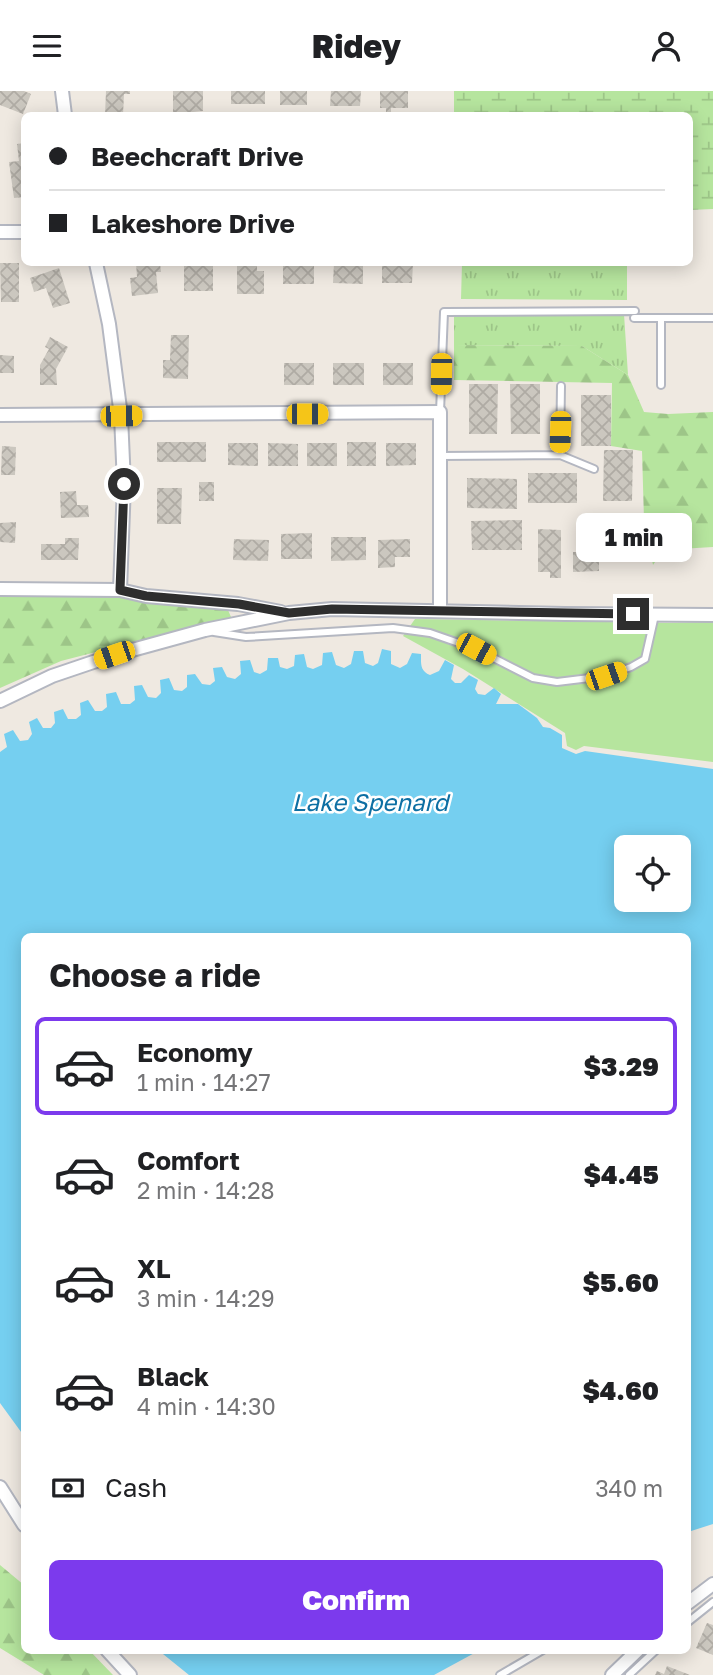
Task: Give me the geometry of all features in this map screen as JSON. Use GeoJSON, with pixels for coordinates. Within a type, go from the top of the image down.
{"type":"FeatureCollection","features":[{"type":"Feature","properties":{"kind":"street"},"geometry":{"type":"LineString","coordinates":[[62,91],[65,112]]}},
{"type":"Feature","properties":{"kind":"street"},"geometry":{"type":"LineString","coordinates":[[0,232],[21,232]]}},
{"type":"Feature","properties":{"kind":"street"},"geometry":{"type":"LineString","coordinates":[[97,266],[109,324],[121,416],[124,484],[120,590]]}},
{"type":"Feature","properties":{"kind":"street"},"geometry":{"type":"LineString","coordinates":[[0,415],[440,412],[440,611]]}},
{"type":"Feature","properties":{"kind":"street"},"geometry":{"type":"LineString","coordinates":[[0,589],[120,590],[146,596],[239,604],[289,613]]}},
{"type":"Feature","properties":{"kind":"street"},"geometry":{"type":"LineString","coordinates":[[0,701],[52,676],[114,655],[205,630],[289,613],[332,609],[713,615]]}},
{"type":"Feature","properties":{"kind":"street"},"geometry":{"type":"LineString","coordinates":[[0,1487],[21,1520]]}},
{"type":"Feature","properties":{"kind":"street"},"geometry":{"type":"LineString","coordinates":[[691,1601],[712,1585]]}},
{"type":"Feature","properties":{"kind":"street"},"geometry":{"type":"LineString","coordinates":[[111,1654],[130,1675]]}},
{"type":"Feature","properties":{"kind":"street"},"geometry":{"type":"LineString","coordinates":[[612,1675],[634,1654]]}},
{"type":"Feature","properties":{"kind":"lane"},"geometry":{"type":"LineString","coordinates":[[440,412],[444,312],[634,314],[661,318],[713,318]]}},
{"type":"Feature","properties":{"kind":"lane"},"geometry":{"type":"LineString","coordinates":[[661,318],[661,385]]}},
{"type":"Feature","properties":{"kind":"lane"},"geometry":{"type":"LineString","coordinates":[[559,454],[561,386]]}},
{"type":"Feature","properties":{"kind":"lane"},"geometry":{"type":"LineString","coordinates":[[440,456],[559,454],[594,469]]}},
{"type":"Feature","properties":{"kind":"lane"},"geometry":{"type":"LineString","coordinates":[[205,630],[246,637],[393,628],[430,633],[476,649],[533,678],[557,682],[606,676],[645,659],[655,615]]}},
{"type":"Feature","properties":{"kind":"lane"},"geometry":{"type":"LineString","coordinates":[[691,1620],[713,1602]]}},
{"type":"Feature","properties":{"kind":"lane"},"geometry":{"type":"LineString","coordinates":[[500,1675],[536,1654]]}},
{"type":"Feature","properties":{"kind":"lane"},"geometry":{"type":"LineString","coordinates":[[629,1675],[652,1654]]}},
{"type":"Feature","properties":{"kind":"green space"},"geometry":{"type":"Polygon","coordinates":[[[454,91],[713,91],[713,209],[693,210],[693,112],[454,112],[454,91]]]}},
{"type":"Feature","properties":{"kind":"green space"},"geometry":{"type":"Polygon","coordinates":[[[462,266],[627,266],[627,300],[461,299],[462,266]]]}},
{"type":"Feature","properties":{"kind":"green space"},"geometry":{"type":"Polygon","coordinates":[[[454,312],[624,314],[628,375],[582,346],[454,345],[454,312]]]}},
{"type":"Feature","properties":{"kind":"green space"},"geometry":{"type":"Polygon","coordinates":[[[454,345],[582,346],[628,375],[644,412],[713,412],[713,547],[663,550],[653,565],[644,520],[642,451],[611,446],[612,383],[454,380],[454,345]]]}},
{"type":"Feature","properties":{"kind":"green space"},"geometry":{"type":"Polygon","coordinates":[[[0,589],[120,590],[228,610],[231,617],[61,661],[0,688],[0,589]]]}},
{"type":"Feature","properties":{"kind":"green space"},"geometry":{"type":"Polygon","coordinates":[[[415,619],[713,622],[713,762],[584,746],[576,750],[567,746],[565,733],[463,669],[403,636],[415,619]]]}},
{"type":"Feature","properties":{"kind":"green space"},"geometry":{"type":"Polygon","coordinates":[[[0,1565],[21,1582],[21,1654],[93,1654],[113,1675],[44,1675],[0,1648],[0,1565]]]}},
{"type":"Feature","properties":{"kind":"water","name":"Lake Spenard"},"geometry":{"type":"Polygon","coordinates":[[[382,649],[391,651],[391,664],[400,668],[407,664],[412,653],[421,654],[423,669],[430,675],[439,671],[445,660],[454,665],[451,679],[455,683],[461,683],[469,675],[478,680],[475,689],[478,694],[485,695],[494,688],[501,694],[496,704],[518,704],[537,718],[543,727],[562,735],[562,748],[576,754],[585,751],[713,769],[713,1524],[691,1531],[691,933],[21,933],[21,1432],[0,1403],[0,752],[7,747],[4,734],[13,730],[20,741],[28,740],[32,734],[29,722],[37,718],[43,728],[51,728],[55,723],[54,712],[63,709],[68,719],[76,719],[81,715],[80,703],[88,700],[95,711],[102,711],[107,707],[106,694],[116,692],[121,704],[130,704],[135,700],[134,686],[142,685],[148,697],[156,698],[161,693],[160,680],[169,678],[174,690],[182,691],[187,687],[187,675],[195,674],[202,684],[210,685],[215,681],[213,668],[222,667],[227,677],[235,679],[241,674],[240,661],[250,660],[254,672],[260,674],[267,670],[268,658],[278,658],[280,667],[287,669],[294,666],[295,655],[304,654],[307,667],[313,669],[322,665],[323,653],[332,652],[336,665],[344,668],[351,664],[354,651],[363,651],[365,663],[373,666],[378,663],[382,649]]]}},
{"type":"Feature","properties":{"kind":"water"},"geometry":{"type":"Polygon","coordinates":[[[163,1654],[473,1654],[434,1675],[189,1675],[163,1654]]]}},
{"type":"Feature","properties":{"kind":"building"},"geometry":{"type":"Polygon","coordinates":[[[0,91],[24,91],[31,94],[21,113],[0,105],[0,91]]]}},
{"type":"Feature","properties":{"kind":"building"},"geometry":{"type":"Polygon","coordinates":[[[106,91],[130,91],[130,94],[124,94],[123,112],[105,112],[106,91]]]}},
{"type":"Feature","properties":{"kind":"building"},"geometry":{"type":"Polygon","coordinates":[[[173,91],[203,91],[203,111],[173,112],[173,91]]]}},
{"type":"Feature","properties":{"kind":"building"},"geometry":{"type":"Polygon","coordinates":[[[231,91],[265,91],[265,104],[231,104],[231,91]]]}},
{"type":"Feature","properties":{"kind":"building"},"geometry":{"type":"Polygon","coordinates":[[[280,91],[307,91],[307,105],[280,105],[280,91]]]}},
{"type":"Feature","properties":{"kind":"building"},"geometry":{"type":"Polygon","coordinates":[[[331,91],[361,91],[360,106],[330,106],[331,91]]]}},
{"type":"Feature","properties":{"kind":"building"},"geometry":{"type":"Polygon","coordinates":[[[380,91],[408,91],[408,108],[391,108],[391,112],[386,112],[386,108],[380,108],[380,91]]]}},
{"type":"Feature","properties":{"kind":"building"},"geometry":{"type":"Polygon","coordinates":[[[21,143],[21,197],[14,198],[9,162],[19,161],[17,144],[21,143]]]}},
{"type":"Feature","properties":{"kind":"building"},"geometry":{"type":"Polygon","coordinates":[[[0,263],[19,263],[19,302],[1,302],[0,263]]]}},
{"type":"Feature","properties":{"kind":"building"},"geometry":{"type":"Polygon","coordinates":[[[136,266],[160,266],[161,272],[156,272],[158,293],[132,296],[130,278],[137,277],[136,266]]]}},
{"type":"Feature","properties":{"kind":"building"},"geometry":{"type":"Polygon","coordinates":[[[184,266],[213,266],[213,291],[184,291],[184,266]]]}},
{"type":"Feature","properties":{"kind":"building"},"geometry":{"type":"Polygon","coordinates":[[[237,266],[257,266],[257,271],[264,271],[264,294],[237,294],[237,266]]]}},
{"type":"Feature","properties":{"kind":"building"},"geometry":{"type":"Polygon","coordinates":[[[283,266],[314,266],[314,284],[283,284],[283,266]]]}},
{"type":"Feature","properties":{"kind":"building"},"geometry":{"type":"Polygon","coordinates":[[[334,266],[363,266],[363,284],[333,283],[334,266]]]}},
{"type":"Feature","properties":{"kind":"building"},"geometry":{"type":"Polygon","coordinates":[[[382,266],[413,266],[412,283],[382,283],[382,266]]]}},
{"type":"Feature","properties":{"kind":"building"},"geometry":{"type":"Polygon","coordinates":[[[59,268],[70,303],[53,308],[46,288],[34,292],[30,278],[59,268]]]}},
{"type":"Feature","properties":{"kind":"building"},"geometry":{"type":"Polygon","coordinates":[[[171,335],[189,335],[188,379],[163,378],[163,360],[170,360],[171,335]]]}},
{"type":"Feature","properties":{"kind":"building"},"geometry":{"type":"Polygon","coordinates":[[[50,337],[68,347],[56,369],[57,385],[40,385],[40,365],[49,349],[45,347],[50,337]]]}},
{"type":"Feature","properties":{"kind":"building"},"geometry":{"type":"Polygon","coordinates":[[[0,355],[14,356],[14,373],[0,373],[0,355]]]}},
{"type":"Feature","properties":{"kind":"building"},"geometry":{"type":"Polygon","coordinates":[[[284,363],[314,363],[314,385],[284,385],[284,363]]]}},
{"type":"Feature","properties":{"kind":"building"},"geometry":{"type":"Polygon","coordinates":[[[333,363],[364,363],[364,385],[333,385],[333,363]]]}},
{"type":"Feature","properties":{"kind":"building"},"geometry":{"type":"Polygon","coordinates":[[[383,363],[413,363],[413,385],[383,385],[383,363]]]}},
{"type":"Feature","properties":{"kind":"building"},"geometry":{"type":"Polygon","coordinates":[[[469,384],[498,384],[497,434],[469,434],[469,384]]]}},
{"type":"Feature","properties":{"kind":"building"},"geometry":{"type":"Polygon","coordinates":[[[510,384],[540,384],[540,434],[511,434],[510,384]]]}},
{"type":"Feature","properties":{"kind":"building"},"geometry":{"type":"Polygon","coordinates":[[[581,395],[611,395],[611,446],[581,446],[581,395]]]}},
{"type":"Feature","properties":{"kind":"building"},"geometry":{"type":"Polygon","coordinates":[[[157,442],[206,442],[206,462],[157,462],[157,442]]]}},
{"type":"Feature","properties":{"kind":"building"},"geometry":{"type":"Polygon","coordinates":[[[347,442],[376,442],[376,466],[347,466],[347,442]]]}},
{"type":"Feature","properties":{"kind":"building"},"geometry":{"type":"Polygon","coordinates":[[[228,443],[258,443],[258,466],[228,465],[228,443]]]}},
{"type":"Feature","properties":{"kind":"building"},"geometry":{"type":"Polygon","coordinates":[[[268,443],[298,444],[298,466],[268,466],[268,443]]]}},
{"type":"Feature","properties":{"kind":"building"},"geometry":{"type":"Polygon","coordinates":[[[307,443],[337,443],[337,466],[307,466],[307,443]]]}},
{"type":"Feature","properties":{"kind":"building"},"geometry":{"type":"Polygon","coordinates":[[[386,443],[416,443],[416,465],[386,466],[386,443]]]}},
{"type":"Feature","properties":{"kind":"building"},"geometry":{"type":"Polygon","coordinates":[[[2,446],[16,447],[15,475],[1,475],[2,446]]]}},
{"type":"Feature","properties":{"kind":"building"},"geometry":{"type":"Polygon","coordinates":[[[604,450],[633,450],[632,501],[603,501],[604,450]]]}},
{"type":"Feature","properties":{"kind":"building"},"geometry":{"type":"Polygon","coordinates":[[[528,473],[577,473],[577,503],[528,503],[528,473]]]}},
{"type":"Feature","properties":{"kind":"building"},"geometry":{"type":"Polygon","coordinates":[[[467,478],[517,479],[517,509],[467,508],[467,478]]]}},
{"type":"Feature","properties":{"kind":"building"},"geometry":{"type":"Polygon","coordinates":[[[199,482],[214,482],[214,501],[199,501],[199,482]]]}},
{"type":"Feature","properties":{"kind":"building"},"geometry":{"type":"Polygon","coordinates":[[[157,488],[182,488],[181,524],[157,524],[157,488]]]}},
{"type":"Feature","properties":{"kind":"building"},"geometry":{"type":"Polygon","coordinates":[[[76,491],[77,505],[88,505],[89,517],[61,518],[60,492],[76,491]]]}},
{"type":"Feature","properties":{"kind":"building"},"geometry":{"type":"Polygon","coordinates":[[[522,520],[522,550],[472,550],[471,521],[522,520]]]}},
{"type":"Feature","properties":{"kind":"building"},"geometry":{"type":"Polygon","coordinates":[[[16,522],[15,543],[0,542],[0,523],[16,522]]]}},
{"type":"Feature","properties":{"kind":"building"},"geometry":{"type":"Polygon","coordinates":[[[538,529],[561,530],[561,578],[550,578],[550,572],[538,572],[538,529]]]}},
{"type":"Feature","properties":{"kind":"building"},"geometry":{"type":"Polygon","coordinates":[[[640,532],[641,554],[626,555],[626,559],[599,559],[599,571],[573,572],[573,552],[583,552],[583,533],[640,532]]]}},
{"type":"Feature","properties":{"kind":"building"},"geometry":{"type":"Polygon","coordinates":[[[312,533],[312,559],[281,559],[281,534],[312,533]]]}},
{"type":"Feature","properties":{"kind":"building"},"geometry":{"type":"Polygon","coordinates":[[[331,537],[366,537],[366,560],[331,561],[331,537]]]}},
{"type":"Feature","properties":{"kind":"building"},"geometry":{"type":"Polygon","coordinates":[[[65,538],[79,538],[78,560],[41,560],[41,544],[65,544],[65,538]]]}},
{"type":"Feature","properties":{"kind":"building"},"geometry":{"type":"Polygon","coordinates":[[[234,539],[269,540],[268,561],[233,560],[234,539]]]}},
{"type":"Feature","properties":{"kind":"building"},"geometry":{"type":"Polygon","coordinates":[[[410,539],[410,557],[395,557],[395,567],[378,568],[378,540],[410,539]]]}},
{"type":"Feature","properties":{"kind":"building"},"geometry":{"type":"Polygon","coordinates":[[[707,1623],[713,1625],[713,1655],[696,1648],[707,1623]]]}},
{"type":"Feature","properties":{"kind":"building"},"geometry":{"type":"Polygon","coordinates":[[[667,1666],[690,1675],[655,1675],[657,1671],[664,1674],[667,1666]]]}},
{"type":"Feature","properties":{"kind":"route"},"geometry":{"type":"LineString","coordinates":[[124,484],[120,590],[146,596],[239,604],[289,613],[332,609],[633,614]]}}]}
